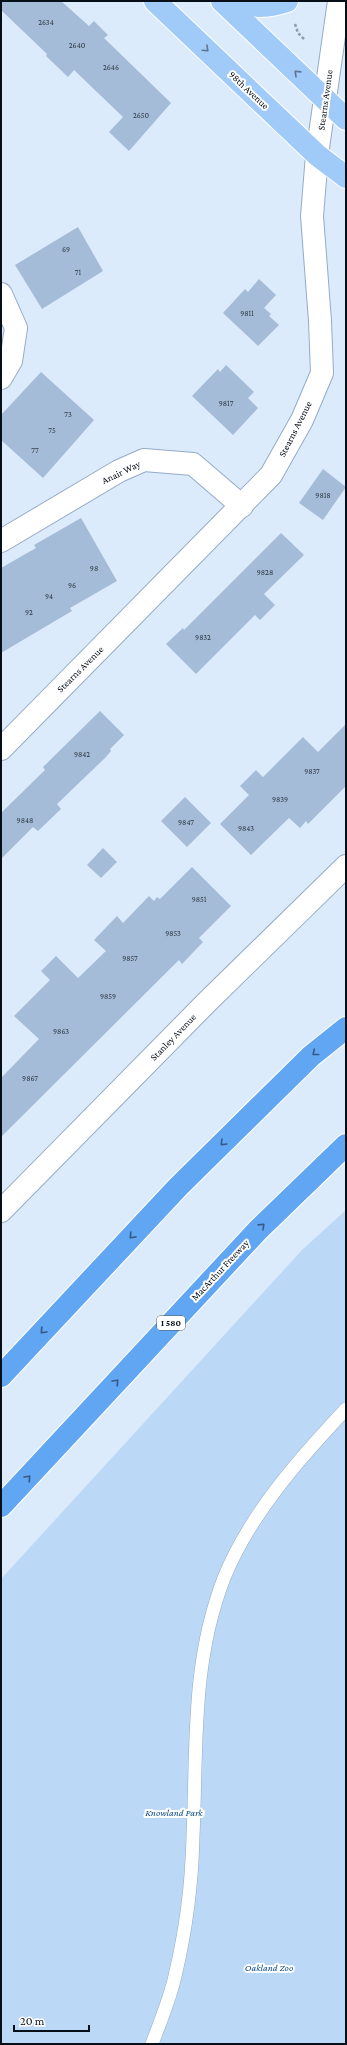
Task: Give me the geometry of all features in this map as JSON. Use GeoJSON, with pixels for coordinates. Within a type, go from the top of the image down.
{"type":"FeatureCollection","features":[{"type":"Feature","properties":{"kind":"highway"},"geometry":{"type":"LineString","coordinates":[[1,1376],[178,1187],[311,1056],[346,1028]]}},
{"type":"Feature","properties":{"kind":"highway","name":"MacArthur Freeway"},"geometry":{"type":"LineString","coordinates":[[1,1506],[258,1230],[346,1145]]}},
{"type":"Feature","properties":{"kind":"main road","name":"98th Avenue"},"geometry":{"type":"LineString","coordinates":[[154,1],[317,155],[346,177]]}},
{"type":"Feature","properties":{"kind":"main road"},"geometry":{"type":"LineString","coordinates":[[222,1],[346,120]]}},
{"type":"Feature","properties":{"kind":"main road"},"geometry":{"type":"LineString","coordinates":[[238,1],[253,7],[271,6],[290,10]]}},
{"type":"Feature","properties":{"kind":"street","name":"Stearns Avenue"},"geometry":{"type":"LineString","coordinates":[[1,749],[271,475],[302,420],[322,373],[320,320],[312,216],[317,155],[339,1]]}},
{"type":"Feature","properties":{"kind":"street"},"geometry":{"type":"LineString","coordinates":[[1,294],[16,328],[11,361],[1,378]]}},
{"type":"Feature","properties":{"kind":"street","name":"Anair Way"},"geometry":{"type":"LineString","coordinates":[[1,540],[119,471],[144,460],[194,464],[242,506]]}},
{"type":"Feature","properties":{"kind":"street","name":"Stanley Avenue"},"geometry":{"type":"LineString","coordinates":[[1,1211],[207,1002],[346,866]]}},
{"type":"Feature","properties":{"kind":"lane"},"geometry":{"type":"LineString","coordinates":[[152,2044],[175,1978],[184,1934],[193,1837],[195,1733],[198,1687],[213,1613],[224,1578],[242,1542],[290,1472],[346,1409]]}},
{"type":"Feature","properties":{"kind":"path"},"geometry":{"type":"LineString","coordinates":[[290,10],[298,33],[305,40]]}},
{"type":"Feature","properties":{"kind":"green space","name":"Knowland Park"},"geometry":{"type":"Polygon","coordinates":[[[346,1210],[346,2044],[1,2044],[1,1579],[302,1250],[346,1210]]]}},
{"type":"Feature","properties":{"kind":"building"},"geometry":{"type":"Polygon","coordinates":[[[1,1],[61,1],[89,26],[94,21],[108,35],[104,38],[171,103],[129,151],[109,132],[123,117],[74,70],[68,77],[46,56],[47,54],[1,10],[1,1]]]}},
{"type":"Feature","properties":{"kind":"building"},"geometry":{"type":"Polygon","coordinates":[[[78,227],[103,271],[42,309],[15,265],[78,227]]]}},
{"type":"Feature","properties":{"kind":"building"},"geometry":{"type":"Polygon","coordinates":[[[259,279],[276,295],[264,308],[271,314],[269,316],[279,325],[258,346],[223,313],[245,289],[248,292],[259,279]]]}},
{"type":"Feature","properties":{"kind":"building"},"geometry":{"type":"Polygon","coordinates":[[[226,365],[254,392],[248,398],[258,408],[233,435],[192,396],[218,369],[220,372],[226,365]]]}},
{"type":"Feature","properties":{"kind":"building"},"geometry":{"type":"Polygon","coordinates":[[[41,372],[94,420],[43,478],[1,440],[1,415],[41,372]]]}},
{"type":"Feature","properties":{"kind":"building"},"geometry":{"type":"Polygon","coordinates":[[[323,469],[346,487],[323,520],[299,503],[323,469]]]}},
{"type":"Feature","properties":{"kind":"building"},"geometry":{"type":"Polygon","coordinates":[[[81,518],[117,581],[70,608],[72,611],[1,653],[1,568],[36,548],[34,545],[81,518]]]}},
{"type":"Feature","properties":{"kind":"building"},"geometry":{"type":"Polygon","coordinates":[[[281,533],[304,555],[264,594],[275,605],[260,620],[255,615],[196,674],[166,644],[183,628],[184,630],[281,533]]]}},
{"type":"Feature","properties":{"kind":"building"},"geometry":{"type":"Polygon","coordinates":[[[100,711],[124,735],[110,749],[111,751],[105,758],[57,804],[61,809],[38,831],[33,827],[1,859],[1,813],[45,770],[43,767],[100,711]]]}},
{"type":"Feature","properties":{"kind":"building"},"geometry":{"type":"Polygon","coordinates":[[[346,724],[346,786],[308,824],[306,821],[300,828],[289,818],[251,855],[220,824],[249,795],[240,786],[256,770],[263,777],[303,737],[318,752],[346,724]]]}},
{"type":"Feature","properties":{"kind":"building"},"geometry":{"type":"Polygon","coordinates":[[[185,797],[211,823],[187,847],[161,821],[185,797]]]}},
{"type":"Feature","properties":{"kind":"building"},"geometry":{"type":"Polygon","coordinates":[[[103,848],[117,862],[101,878],[87,865],[103,848]]]}},
{"type":"Feature","properties":{"kind":"building"},"geometry":{"type":"Polygon","coordinates":[[[192,867],[231,906],[199,938],[203,942],[182,964],[179,960],[1,1137],[1,1078],[39,1039],[14,1016],[50,980],[41,971],[56,956],[78,978],[106,951],[94,940],[117,916],[123,923],[149,896],[154,901],[157,897],[160,899],[192,867]]]}},
{"type":"Feature","properties":{"kind":"park label","name":"Oakland Zoo"},"geometry":{"type":"Point","coordinates":[269,1967]}}]}
